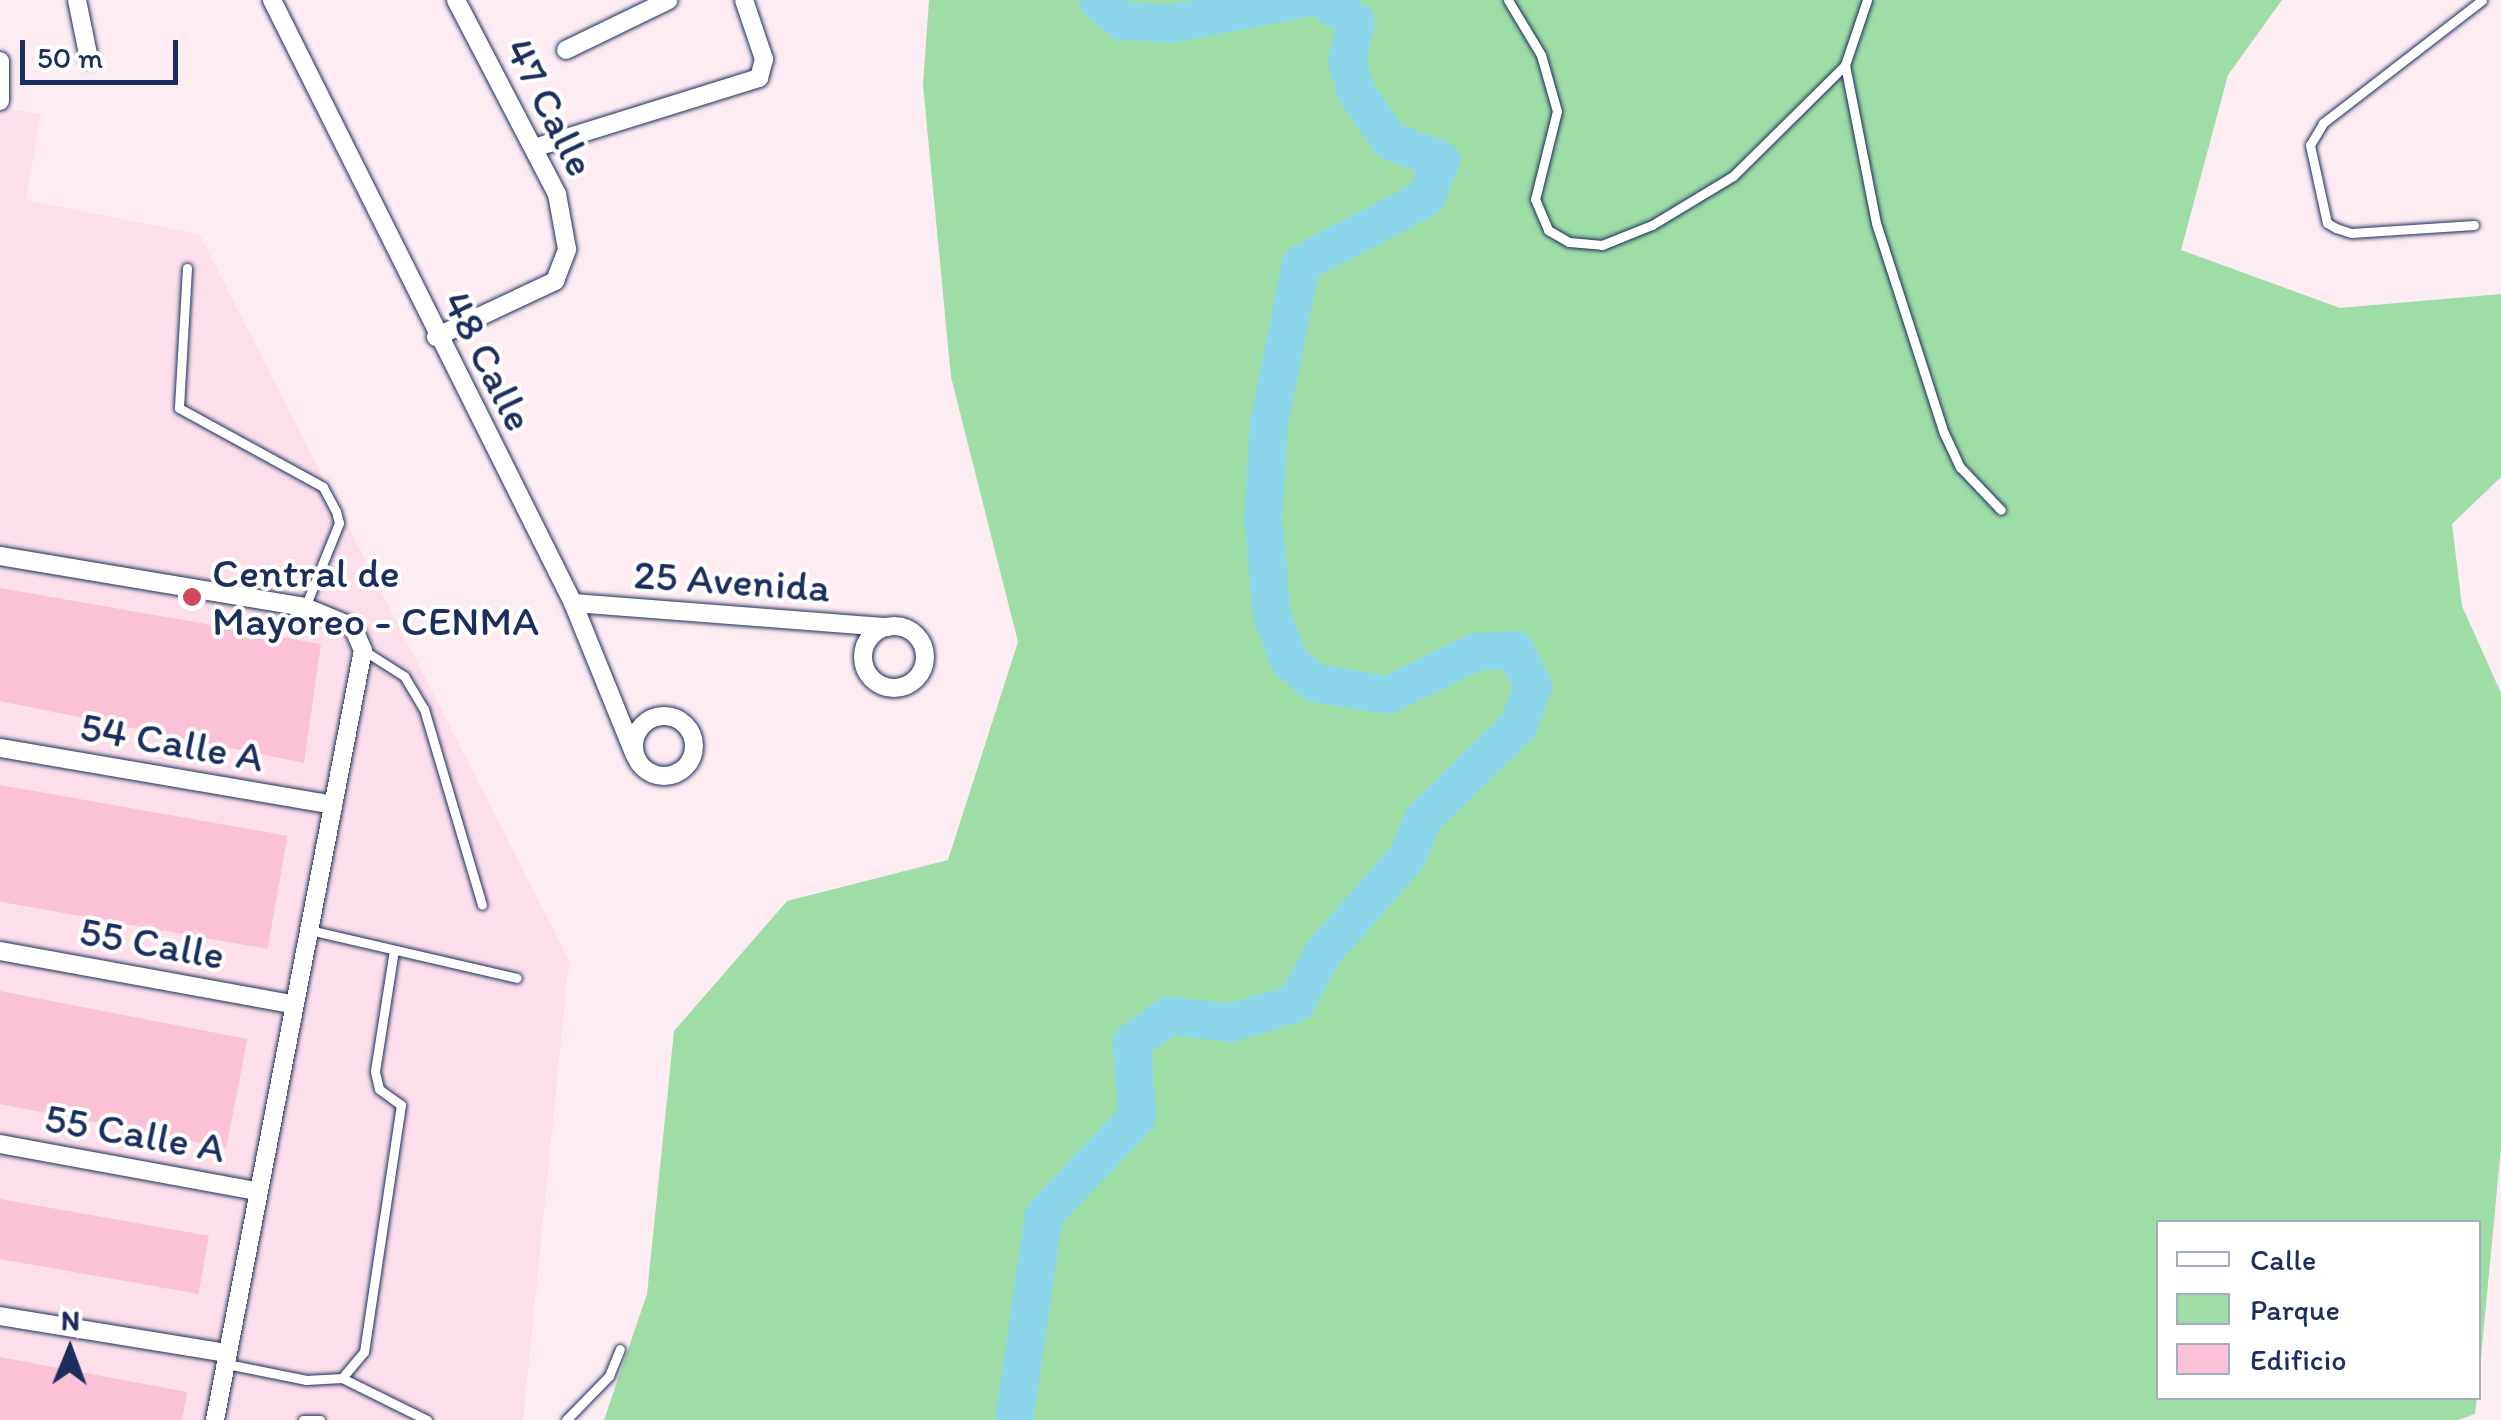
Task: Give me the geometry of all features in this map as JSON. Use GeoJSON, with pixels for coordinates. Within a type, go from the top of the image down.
{"type":"FeatureCollection","features":[{"type":"Feature","properties":{"kind":"street"},"geometry":{"type":"LineString","coordinates":[[77,0],[89,59]]}},
{"type":"Feature","properties":{"kind":"street","name":"48 Calle"},"geometry":{"type":"LineString","coordinates":[[272,0],[436,337],[573,604],[636,756]]}},
{"type":"Feature","properties":{"kind":"street"},"geometry":{"type":"LineString","coordinates":[[566,50],[670,0]]}},
{"type":"Feature","properties":{"kind":"street"},"geometry":{"type":"LineString","coordinates":[[534,148],[745,86],[763,70],[744,0]]}},
{"type":"Feature","properties":{"kind":"street","name":"47 Calle"},"geometry":{"type":"LineString","coordinates":[[436,337],[555,281],[567,249],[567,224],[464,2]]}},
{"type":"Feature","properties":{"kind":"street"},"geometry":{"type":"LineString","coordinates":[[0,62],[0,102]]}},
{"type":"Feature","properties":{"kind":"street"},"geometry":{"type":"LineString","coordinates":[[0,556],[305,607],[354,627],[362,650],[291,1004],[215,1420]]}},
{"type":"Feature","properties":{"kind":"street","name":"25 Avenida"},"geometry":{"type":"LineString","coordinates":[[573,604],[886,628]]}},
{"type":"Feature","properties":{"kind":"street","name":"54 Calle A"},"geometry":{"type":"LineString","coordinates":[[0,748],[333,805]]}},
{"type":"Feature","properties":{"kind":"street","name":"55 Calle"},"geometry":{"type":"LineString","coordinates":[[0,951],[291,1004]]}},
{"type":"Feature","properties":{"kind":"street","name":"55 Calle A"},"geometry":{"type":"LineString","coordinates":[[0,1144],[257,1190]]}},
{"type":"Feature","properties":{"kind":"street"},"geometry":{"type":"LineString","coordinates":[[0,1316],[225,1358]]}},
{"type":"Feature","properties":{"kind":"lane"},"geometry":{"type":"LineString","coordinates":[[1508,0],[1541,54],[1557,111],[1535,199],[1548,230],[1570,242],[1602,245],[1652,225],[1734,176],[1846,65],[1867,0]]}},
{"type":"Feature","properties":{"kind":"lane"},"geometry":{"type":"LineString","coordinates":[[2474,225],[2351,234],[2336,228],[2327,222],[2310,145],[2324,123],[2482,0]]}},
{"type":"Feature","properties":{"kind":"lane"},"geometry":{"type":"LineString","coordinates":[[1846,65],[1876,223],[1944,432],[1960,467],[2001,510]]}},
{"type":"Feature","properties":{"kind":"lane"},"geometry":{"type":"LineString","coordinates":[[188,268],[180,408],[323,487],[336,511],[339,523],[305,607]]}},
{"type":"Feature","properties":{"kind":"lane"},"geometry":{"type":"LineString","coordinates":[[362,650],[404,676],[424,709],[482,905]]}},
{"type":"Feature","properties":{"kind":"lane"},"geometry":{"type":"LineString","coordinates":[[307,929],[517,978]]}},
{"type":"Feature","properties":{"kind":"lane"},"geometry":{"type":"LineString","coordinates":[[342,1378],[364,1352],[368,1334],[401,1106],[379,1089],[374,1071],[394,950]]}},
{"type":"Feature","properties":{"kind":"lane"},"geometry":{"type":"LineString","coordinates":[[566,1420],[609,1376],[620,1350]]}},
{"type":"Feature","properties":{"kind":"lane"},"geometry":{"type":"LineString","coordinates":[[225,1358],[306,1380],[342,1378],[427,1420]]}},
{"type":"Feature","properties":{"kind":"lane"},"geometry":{"type":"LineString","coordinates":[[302,1420],[320,1420]]}},
{"type":"Feature","properties":{"kind":"shaded area","name":"Central de Mayoreo - CENMA"},"geometry":{"type":"Polygon","coordinates":[[[0,107],[41,114],[26,200],[199,234],[569,960],[523,1420],[0,1420],[0,107]]]}},
{"type":"Feature","properties":{"kind":"green space"},"geometry":{"type":"Polygon","coordinates":[[[929,0],[2282,0],[2228,75],[2181,250],[2340,308],[2501,294],[2501,477],[2452,524],[2462,606],[2501,693],[2501,1148],[2481,1357],[2481,1220],[2156,1220],[2156,1400],[2477,1400],[2475,1414],[2458,1420],[604,1420],[647,1294],[674,1031],[787,901],[948,860],[1018,642],[951,377],[923,85],[929,0]]]}},
{"type":"Feature","properties":{"kind":"building"},"geometry":{"type":"Polygon","coordinates":[[[0,588],[321,644],[304,763],[0,701],[0,588]]]}},
{"type":"Feature","properties":{"kind":"building"},"geometry":{"type":"Polygon","coordinates":[[[0,785],[288,836],[268,949],[0,902],[0,785]]]}},
{"type":"Feature","properties":{"kind":"building"},"geometry":{"type":"Polygon","coordinates":[[[0,991],[247,1039],[226,1148],[0,1104],[0,991]]]}},
{"type":"Feature","properties":{"kind":"building"},"geometry":{"type":"Polygon","coordinates":[[[0,1199],[209,1236],[199,1294],[0,1259],[0,1199]]]}},
{"type":"Feature","properties":{"kind":"building"},"geometry":{"type":"Polygon","coordinates":[[[0,1357],[187,1392],[182,1420],[0,1420],[0,1357]]]}},
{"type":"Feature","properties":{"kind":"waterway"},"geometry":{"type":"LineString","coordinates":[[1098,0],[1122,21],[1169,24],[1298,0]]}},
{"type":"Feature","properties":{"kind":"waterway"},"geometry":{"type":"LineString","coordinates":[[1014,1420],[1044,1215],[1137,1117],[1132,1042],[1169,1016],[1231,1023],[1296,1003],[1323,953],[1407,857],[1423,819],[1518,726],[1533,686],[1515,650],[1476,652],[1388,695],[1315,683],[1289,661],[1272,616],[1263,519],[1269,424],[1301,264],[1426,198],[1441,160],[1390,141],[1356,92],[1347,61],[1356,22],[1322,0]]}},
{"type":"Feature","properties":{"kind":"place","name":"Central de Mayoreo - CENMA"},"geometry":{"type":"Point","coordinates":[192,597]}}]}
